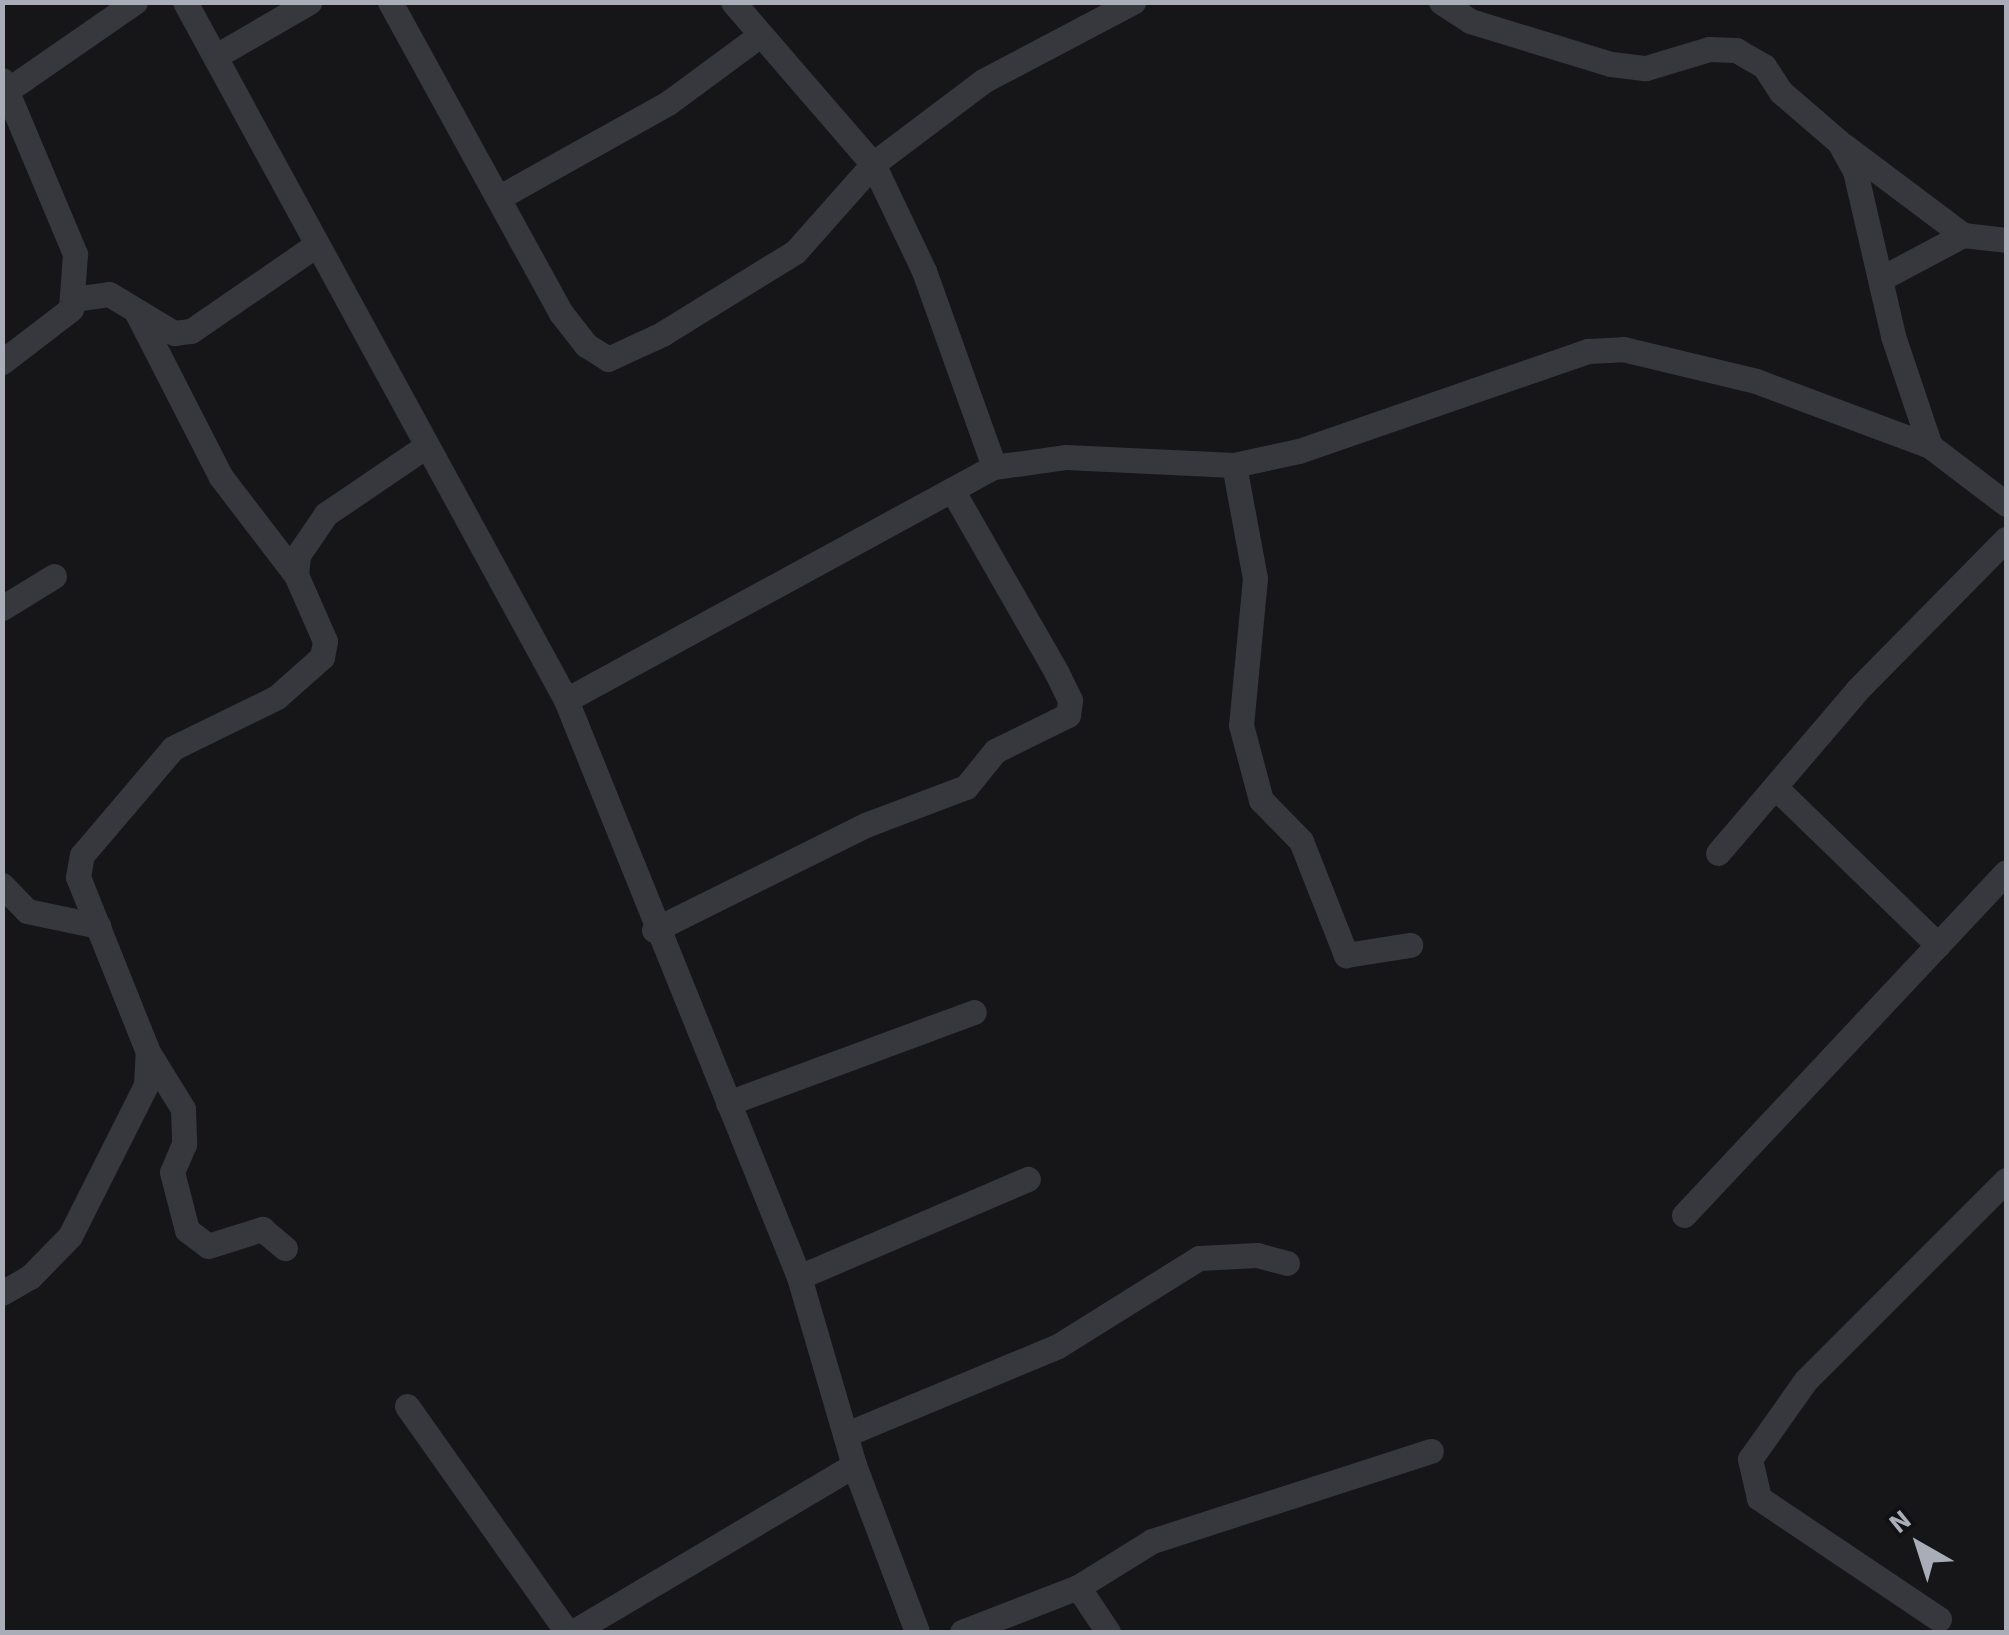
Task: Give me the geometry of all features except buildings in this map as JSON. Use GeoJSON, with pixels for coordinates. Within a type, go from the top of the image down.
{"type":"FeatureCollection","features":[{"type":"Feature","properties":{"kind":"street"},"geometry":{"type":"LineString","coordinates":[[2,362],[61,319],[74,299],[75,254],[5,88],[135,2]]}},
{"type":"Feature","properties":{"kind":"street"},"geometry":{"type":"LineString","coordinates":[[185,2],[566,700],[654,930],[798,1277],[850,1433],[854,1464],[917,1632]]}},
{"type":"Feature","properties":{"kind":"street"},"geometry":{"type":"LineString","coordinates":[[216,56],[309,2]]}},
{"type":"Feature","properties":{"kind":"street"},"geometry":{"type":"LineString","coordinates":[[390,2],[561,312],[586,345],[608,358],[662,334],[795,252],[874,164],[995,72],[1133,2]]}},
{"type":"Feature","properties":{"kind":"street"},"geometry":{"type":"LineString","coordinates":[[733,2],[874,164],[924,271],[994,467]]}},
{"type":"Feature","properties":{"kind":"street"},"geometry":{"type":"LineString","coordinates":[[1441,2],[1470,21],[1612,64],[1646,68],[1709,49],[1736,50],[1764,66],[1780,92],[1839,142],[1963,235],[2006,240]]}},
{"type":"Feature","properties":{"kind":"street"},"geometry":{"type":"LineString","coordinates":[[498,198],[668,103],[759,36]]}},
{"type":"Feature","properties":{"kind":"street"},"geometry":{"type":"LineString","coordinates":[[1839,142],[1855,171],[1892,336],[1930,446]]}},
{"type":"Feature","properties":{"kind":"street"},"geometry":{"type":"LineString","coordinates":[[1882,278],[1963,235]]}},
{"type":"Feature","properties":{"kind":"street"},"geometry":{"type":"LineString","coordinates":[[74,299],[109,294],[174,334],[191,331],[316,245]]}},
{"type":"Feature","properties":{"kind":"street"},"geometry":{"type":"LineString","coordinates":[[136,311],[221,477],[296,575],[325,641],[322,657],[277,696],[196,734],[154,765],[82,855],[78,877],[148,1052],[183,1109],[184,1144],[172,1172],[187,1230],[208,1246],[262,1229],[284,1248]]}},
{"type":"Feature","properties":{"kind":"street"},"geometry":{"type":"LineString","coordinates":[[566,700],[994,467],[1066,457],[1234,464],[1299,452],[1588,351],[1622,349],[1756,380],[1930,446],[2006,504]]}},
{"type":"Feature","properties":{"kind":"street"},"geometry":{"type":"LineString","coordinates":[[296,575],[298,556],[326,514],[426,446]]}},
{"type":"Feature","properties":{"kind":"street"},"geometry":{"type":"LineString","coordinates":[[1234,464],[1255,578],[1241,725],[1261,800],[1301,841],[1346,955],[1410,945]]}},
{"type":"Feature","properties":{"kind":"street"},"geometry":{"type":"LineString","coordinates":[[654,930],[868,824],[966,787],[995,751],[1068,715],[1070,700],[1057,673],[952,490]]}},
{"type":"Feature","properties":{"kind":"street"},"geometry":{"type":"LineString","coordinates":[[1718,853],[1857,690],[2006,539]]}},
{"type":"Feature","properties":{"kind":"street"},"geometry":{"type":"LineString","coordinates":[[2,608],[54,576]]}},
{"type":"Feature","properties":{"kind":"street"},"geometry":{"type":"LineString","coordinates":[[1775,787],[1938,945]]}},
{"type":"Feature","properties":{"kind":"street"},"geometry":{"type":"LineString","coordinates":[[1684,1215],[2006,872]]}},
{"type":"Feature","properties":{"kind":"street"},"geometry":{"type":"LineString","coordinates":[[2,885],[27,911],[98,926]]}},
{"type":"Feature","properties":{"kind":"street"},"geometry":{"type":"LineString","coordinates":[[728,1103],[974,1012]]}},
{"type":"Feature","properties":{"kind":"street"},"geometry":{"type":"LineString","coordinates":[[2,1293],[30,1277],[70,1236],[146,1085],[148,1052]]}},
{"type":"Feature","properties":{"kind":"street"},"geometry":{"type":"LineString","coordinates":[[798,1277],[1028,1178]]}},
{"type":"Feature","properties":{"kind":"street"},"geometry":{"type":"LineString","coordinates":[[1939,1618],[1760,1498],[1750,1459],[1806,1380],[2006,1180]]}},
{"type":"Feature","properties":{"kind":"street"},"geometry":{"type":"LineString","coordinates":[[850,1433],[1058,1346],[1198,1258],[1257,1255],[1287,1263]]}},
{"type":"Feature","properties":{"kind":"street"},"geometry":{"type":"LineString","coordinates":[[407,1406],[570,1632],[854,1464]]}},
{"type":"Feature","properties":{"kind":"street"},"geometry":{"type":"LineString","coordinates":[[962,1632],[1078,1586],[1152,1540],[1430,1451]]}},
{"type":"Feature","properties":{"kind":"street"},"geometry":{"type":"LineString","coordinates":[[1078,1586],[1108,1632]]}}]}
